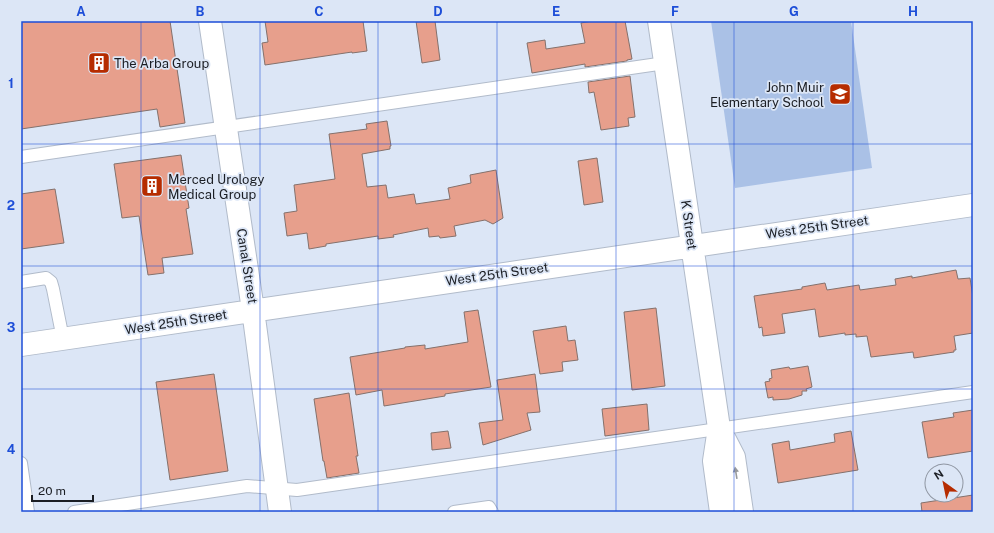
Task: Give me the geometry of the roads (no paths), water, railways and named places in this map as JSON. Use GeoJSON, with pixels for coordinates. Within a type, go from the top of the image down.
{"type":"FeatureCollection","features":[{"type":"Feature","properties":{"kind":"street","name":"Canal Street"},"geometry":{"type":"LineString","coordinates":[[210,21],[253,310],[280,512]]}},
{"type":"Feature","properties":{"kind":"street","name":"K Street"},"geometry":{"type":"LineString","coordinates":[[659,21],[719,428],[714,461],[721,512]]}},
{"type":"Feature","properties":{"kind":"street","name":"West 25th Street"},"geometry":{"type":"LineString","coordinates":[[21,345],[973,205]]}},
{"type":"Feature","properties":{"kind":"street","name":"K Street"},"geometry":{"type":"LineString","coordinates":[[719,428],[734,457],[742,512]]}},
{"type":"Feature","properties":{"kind":"lane"},"geometry":{"type":"LineString","coordinates":[[21,157],[665,63]]}},
{"type":"Feature","properties":{"kind":"lane"},"geometry":{"type":"LineString","coordinates":[[21,282],[46,278],[51,282],[64,339]]}},
{"type":"Feature","properties":{"kind":"lane"},"geometry":{"type":"LineString","coordinates":[[74,512],[247,486],[297,490],[973,392]]}},
{"type":"Feature","properties":{"kind":"lane"},"geometry":{"type":"LineString","coordinates":[[21,463],[28,512]]}},
{"type":"Feature","properties":{"kind":"lane"},"geometry":{"type":"LineString","coordinates":[[454,512],[489,507],[492,512]]}},
{"type":"Feature","properties":{"kind":"place","name":"The Arba Group"},"geometry":{"type":"Point","coordinates":[99,63]}},
{"type":"Feature","properties":{"kind":"place","name":"John Muir Elementary School"},"geometry":{"type":"Point","coordinates":[840,94]}},
{"type":"Feature","properties":{"kind":"place","name":"Merced Urology Medical Group"},"geometry":{"type":"Point","coordinates":[152,186]}}]}
